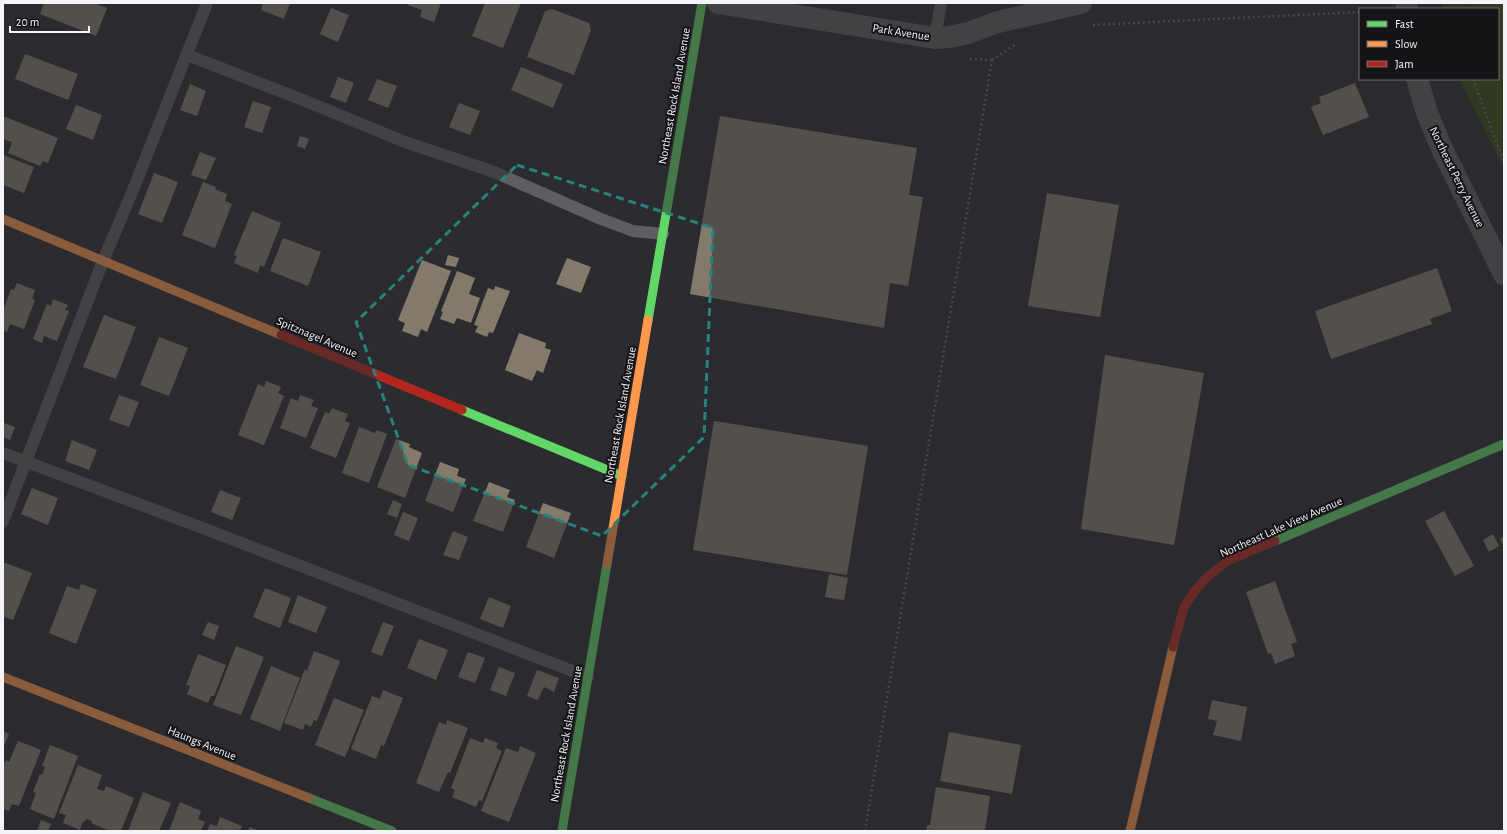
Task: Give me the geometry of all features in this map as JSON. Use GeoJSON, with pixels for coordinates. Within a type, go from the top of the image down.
{"type":"FeatureCollection","features":[{"type":"Feature","properties":{"kind":"street","name":"Northeast Rock Island Avenue"},"geometry":{"type":"LineString","coordinates":[[562,831],[702,3]]}},
{"type":"Feature","properties":{"kind":"street","name":"Park Avenue"},"geometry":{"type":"LineString","coordinates":[[718,3],[935,38],[949,37],[998,22],[1081,3]]}},
{"type":"Feature","properties":{"kind":"street","name":"Northeast Perry Avenue"},"geometry":{"type":"LineString","coordinates":[[1417,80],[1427,113],[1443,151],[1504,274]]}},
{"type":"Feature","properties":{"kind":"street","name":"Spitznagel Avenue"},"geometry":{"type":"LineString","coordinates":[[3,219],[622,476]]}},
{"type":"Feature","properties":{"kind":"street","name":"Northeast Lake View Avenue"},"geometry":{"type":"LineString","coordinates":[[1130,831],[1184,606],[1207,577],[1229,560],[1504,444]]}},
{"type":"Feature","properties":{"kind":"street","name":"Haungs Avenue"},"geometry":{"type":"LineString","coordinates":[[3,677],[392,831]]}},
{"type":"Feature","properties":{"kind":"lane"},"geometry":{"type":"LineString","coordinates":[[3,521],[103,261],[133,190],[207,3]]}},
{"type":"Feature","properties":{"kind":"lane"},"geometry":{"type":"LineString","coordinates":[[935,38],[941,3]]}},
{"type":"Feature","properties":{"kind":"lane"},"geometry":{"type":"LineString","coordinates":[[187,55],[405,142],[494,172],[626,228],[663,234]]}},
{"type":"Feature","properties":{"kind":"lane"},"geometry":{"type":"LineString","coordinates":[[3,454],[200,527],[588,677]]}},
{"type":"Feature","properties":{"kind":"path"},"geometry":{"type":"LineString","coordinates":[[1086,26],[1359,12]]}},
{"type":"Feature","properties":{"kind":"path"},"geometry":{"type":"LineString","coordinates":[[967,54],[970,59],[992,60],[1019,42]]}},
{"type":"Feature","properties":{"kind":"path"},"geometry":{"type":"LineString","coordinates":[[865,831],[992,60]]}},
{"type":"Feature","properties":{"kind":"path"},"geometry":{"type":"LineString","coordinates":[[1473,80],[1504,162]]}},
{"type":"Feature","properties":{"kind":"highlighted area"},"geometry":{"type":"Polygon","coordinates":[[[517,165],[713,228],[704,437],[602,536],[408,465],[356,322],[517,165]]]}},
{"type":"Feature","properties":{"kind":"green space"},"geometry":{"type":"Polygon","coordinates":[[[1442,3],[1504,3],[1504,168],[1460,80],[1499,80],[1499,8],[1442,8],[1442,3]]]}},
{"type":"Feature","properties":{"kind":"building"},"geometry":{"type":"Polygon","coordinates":[[[44,3],[94,3],[107,8],[96,36],[40,14],[44,3]]]}},
{"type":"Feature","properties":{"kind":"building"},"geometry":{"type":"Polygon","coordinates":[[[263,3],[290,3],[284,19],[261,10],[263,3]]]}},
{"type":"Feature","properties":{"kind":"building"},"geometry":{"type":"Polygon","coordinates":[[[408,3],[441,3],[434,22],[420,17],[422,10],[408,5],[408,3]]]}},
{"type":"Feature","properties":{"kind":"building"},"geometry":{"type":"Polygon","coordinates":[[[485,3],[521,3],[503,48],[472,36],[485,3]]]}},
{"type":"Feature","properties":{"kind":"building"},"geometry":{"type":"Polygon","coordinates":[[[331,8],[349,15],[338,42],[320,34],[331,8]]]}},
{"type":"Feature","properties":{"kind":"building"},"geometry":{"type":"Polygon","coordinates":[[[552,9],[589,23],[591,30],[574,75],[527,57],[545,11],[552,9]]]}},
{"type":"Feature","properties":{"kind":"building"},"geometry":{"type":"Polygon","coordinates":[[[25,54],[78,74],[68,100],[15,79],[25,54]]]}},
{"type":"Feature","properties":{"kind":"building"},"geometry":{"type":"Polygon","coordinates":[[[521,67],[563,84],[553,108],[511,90],[521,67]]]}},
{"type":"Feature","properties":{"kind":"building"},"geometry":{"type":"Polygon","coordinates":[[[338,77],[354,83],[346,103],[330,97],[338,77]]]}},
{"type":"Feature","properties":{"kind":"building"},"geometry":{"type":"Polygon","coordinates":[[[377,79],[397,86],[388,108],[368,100],[377,79]]]}},
{"type":"Feature","properties":{"kind":"building"},"geometry":{"type":"Polygon","coordinates":[[[1355,83],[1369,117],[1323,135],[1311,107],[1321,103],[1319,97],[1355,83]]]}},
{"type":"Feature","properties":{"kind":"building"},"geometry":{"type":"Polygon","coordinates":[[[190,84],[206,91],[197,116],[180,110],[190,84]]]}},
{"type":"Feature","properties":{"kind":"building"},"geometry":{"type":"Polygon","coordinates":[[[253,101],[271,107],[262,133],[244,127],[253,101]]]}},
{"type":"Feature","properties":{"kind":"building"},"geometry":{"type":"Polygon","coordinates":[[[459,103],[480,111],[470,135],[449,127],[459,103]]]}},
{"type":"Feature","properties":{"kind":"building"},"geometry":{"type":"Polygon","coordinates":[[[76,105],[102,115],[93,140],[66,129],[76,105]]]}},
{"type":"Feature","properties":{"kind":"building"},"geometry":{"type":"Polygon","coordinates":[[[3,116],[58,138],[48,163],[43,161],[40,166],[8,153],[12,142],[3,139],[3,116]]]}},
{"type":"Feature","properties":{"kind":"building"},"geometry":{"type":"Polygon","coordinates":[[[720,116],[917,148],[909,195],[923,197],[908,286],[890,283],[884,328],[690,294],[720,116]]]}},
{"type":"Feature","properties":{"kind":"building"},"geometry":{"type":"Polygon","coordinates":[[[300,136],[309,139],[305,149],[297,146],[300,136]]]}},
{"type":"Feature","properties":{"kind":"building"},"geometry":{"type":"Polygon","coordinates":[[[200,152],[216,158],[206,180],[191,175],[200,152]]]}},
{"type":"Feature","properties":{"kind":"building"},"geometry":{"type":"Polygon","coordinates":[[[3,155],[34,167],[24,193],[3,185],[3,155]]]}},
{"type":"Feature","properties":{"kind":"building"},"geometry":{"type":"Polygon","coordinates":[[[154,173],[178,182],[162,223],[138,214],[154,173]]]}},
{"type":"Feature","properties":{"kind":"building"},"geometry":{"type":"Polygon","coordinates":[[[203,182],[216,187],[215,189],[227,194],[225,201],[232,204],[215,248],[182,235],[203,182]]]}},
{"type":"Feature","properties":{"kind":"building"},"geometry":{"type":"Polygon","coordinates":[[[1047,193],[1119,205],[1100,317],[1028,306],[1047,193]]]}},
{"type":"Feature","properties":{"kind":"building"},"geometry":{"type":"Polygon","coordinates":[[[252,211],[281,223],[264,267],[260,265],[258,273],[234,263],[237,256],[234,255],[252,211]]]}},
{"type":"Feature","properties":{"kind":"building"},"geometry":{"type":"Polygon","coordinates":[[[283,238],[321,252],[308,286],[270,271],[283,238]]]}},
{"type":"Feature","properties":{"kind":"building"},"geometry":{"type":"Polygon","coordinates":[[[448,255],[459,258],[456,267],[445,265],[448,255]]]}},
{"type":"Feature","properties":{"kind":"building"},"geometry":{"type":"Polygon","coordinates":[[[567,258],[591,267],[581,293],[556,284],[567,258]]]}},
{"type":"Feature","properties":{"kind":"building"},"geometry":{"type":"Polygon","coordinates":[[[422,260],[451,271],[427,332],[421,329],[418,337],[402,331],[405,323],[398,320],[422,260]]]}},
{"type":"Feature","properties":{"kind":"building"},"geometry":{"type":"Polygon","coordinates":[[[1437,268],[1452,311],[1430,319],[1432,324],[1331,359],[1315,311],[1437,268]]]}},
{"type":"Feature","properties":{"kind":"building"},"geometry":{"type":"Polygon","coordinates":[[[457,271],[475,278],[469,294],[480,298],[471,323],[457,318],[454,324],[440,319],[443,312],[441,311],[457,271]]]}},
{"type":"Feature","properties":{"kind":"building"},"geometry":{"type":"Polygon","coordinates":[[[17,283],[35,290],[32,298],[35,300],[24,329],[10,324],[7,332],[3,330],[3,311],[11,289],[14,290],[17,283]]]}},
{"type":"Feature","properties":{"kind":"building"},"geometry":{"type":"Polygon","coordinates":[[[495,286],[510,291],[493,333],[489,332],[487,337],[475,332],[478,326],[474,325],[488,288],[494,290],[495,286]]]}},
{"type":"Feature","properties":{"kind":"building"},"geometry":{"type":"Polygon","coordinates":[[[53,299],[68,305],[65,310],[69,311],[57,341],[44,336],[42,343],[33,339],[47,304],[51,306],[53,299]]]}},
{"type":"Feature","properties":{"kind":"building"},"geometry":{"type":"Polygon","coordinates":[[[104,315],[136,327],[116,379],[83,367],[104,315]]]}},
{"type":"Feature","properties":{"kind":"building"},"geometry":{"type":"Polygon","coordinates":[[[519,333],[546,343],[545,348],[551,350],[543,373],[537,370],[532,381],[505,370],[519,333]]]}},
{"type":"Feature","properties":{"kind":"building"},"geometry":{"type":"Polygon","coordinates":[[[159,337],[188,348],[169,396],[140,385],[159,337]]]}},
{"type":"Feature","properties":{"kind":"building"},"geometry":{"type":"Polygon","coordinates":[[[1105,355],[1204,373],[1174,545],[1081,529],[1105,355]]]}},
{"type":"Feature","properties":{"kind":"building"},"geometry":{"type":"Polygon","coordinates":[[[266,381],[281,387],[278,393],[284,396],[264,445],[238,435],[258,384],[264,387],[266,381]]]}},
{"type":"Feature","properties":{"kind":"building"},"geometry":{"type":"Polygon","coordinates":[[[119,395],[139,402],[129,427],[109,420],[119,395]]]}},
{"type":"Feature","properties":{"kind":"building"},"geometry":{"type":"Polygon","coordinates":[[[300,395],[314,400],[311,406],[318,408],[306,438],[280,428],[291,398],[298,401],[300,395]]]}},
{"type":"Feature","properties":{"kind":"building"},"geometry":{"type":"Polygon","coordinates":[[[332,408],[348,414],[345,421],[350,423],[336,458],[310,448],[325,412],[329,414],[332,408]]]}},
{"type":"Feature","properties":{"kind":"building"},"geometry":{"type":"Polygon","coordinates":[[[714,421],[868,446],[847,575],[693,550],[714,421]]]}},
{"type":"Feature","properties":{"kind":"building"},"geometry":{"type":"Polygon","coordinates":[[[4,423],[15,427],[10,440],[3,437],[4,423]]]}},
{"type":"Feature","properties":{"kind":"building"},"geometry":{"type":"Polygon","coordinates":[[[359,427],[375,433],[377,430],[387,434],[369,483],[342,473],[359,427]]]}},
{"type":"Feature","properties":{"kind":"building"},"geometry":{"type":"Polygon","coordinates":[[[396,439],[410,444],[409,447],[422,453],[405,498],[377,487],[396,439]]]}},
{"type":"Feature","properties":{"kind":"building"},"geometry":{"type":"Polygon","coordinates":[[[72,440],[97,450],[89,470],[65,461],[72,440]]]}},
{"type":"Feature","properties":{"kind":"building"},"geometry":{"type":"Polygon","coordinates":[[[440,462],[459,469],[457,476],[466,479],[453,512],[425,501],[440,462]]]}},
{"type":"Feature","properties":{"kind":"building"},"geometry":{"type":"Polygon","coordinates":[[[489,482],[510,490],[507,497],[515,500],[503,532],[473,521],[489,482]]]}},
{"type":"Feature","properties":{"kind":"building"},"geometry":{"type":"Polygon","coordinates":[[[32,488],[58,498],[48,525],[21,514],[32,488]]]}},
{"type":"Feature","properties":{"kind":"building"},"geometry":{"type":"Polygon","coordinates":[[[220,490],[241,498],[232,520],[211,512],[220,490]]]}},
{"type":"Feature","properties":{"kind":"building"},"geometry":{"type":"Polygon","coordinates":[[[393,500],[402,504],[397,518],[387,514],[393,500]]]}},
{"type":"Feature","properties":{"kind":"building"},"geometry":{"type":"Polygon","coordinates":[[[543,503],[571,513],[554,558],[526,547],[543,503]]]}},
{"type":"Feature","properties":{"kind":"building"},"geometry":{"type":"Polygon","coordinates":[[[1444,511],[1474,566],[1455,576],[1425,521],[1444,511]]]}},
{"type":"Feature","properties":{"kind":"building"},"geometry":{"type":"Polygon","coordinates":[[[403,512],[418,518],[409,541],[394,535],[403,512]]]}},
{"type":"Feature","properties":{"kind":"building"},"geometry":{"type":"Polygon","coordinates":[[[453,531],[468,537],[459,560],[443,555],[453,531]]]}},
{"type":"Feature","properties":{"kind":"building"},"geometry":{"type":"Polygon","coordinates":[[[1493,534],[1499,546],[1489,552],[1483,540],[1493,534]]]}},
{"type":"Feature","properties":{"kind":"building"},"geometry":{"type":"Polygon","coordinates":[[[1504,537],[1504,546],[1500,539],[1504,537]]]}},
{"type":"Feature","properties":{"kind":"building"},"geometry":{"type":"Polygon","coordinates":[[[3,562],[32,573],[13,620],[5,617],[3,622],[3,562]]]}},
{"type":"Feature","properties":{"kind":"building"},"geometry":{"type":"Polygon","coordinates":[[[829,574],[848,578],[844,600],[825,597],[829,574]]]}},
{"type":"Feature","properties":{"kind":"building"},"geometry":{"type":"Polygon","coordinates":[[[1275,581],[1297,642],[1291,644],[1295,656],[1275,664],[1271,653],[1268,654],[1246,592],[1275,581]]]}},
{"type":"Feature","properties":{"kind":"building"},"geometry":{"type":"Polygon","coordinates":[[[81,584],[97,590],[76,644],[49,633],[67,586],[79,590],[81,584]]]}},
{"type":"Feature","properties":{"kind":"building"},"geometry":{"type":"Polygon","coordinates":[[[265,588],[291,598],[280,628],[253,617],[265,588]]]}},
{"type":"Feature","properties":{"kind":"building"},"geometry":{"type":"Polygon","coordinates":[[[298,595],[327,607],[316,633],[288,622],[298,595]]]}},
{"type":"Feature","properties":{"kind":"building"},"geometry":{"type":"Polygon","coordinates":[[[489,597],[511,606],[503,628],[480,619],[489,597]]]}},
{"type":"Feature","properties":{"kind":"building"},"geometry":{"type":"Polygon","coordinates":[[[208,622],[219,626],[214,640],[202,635],[208,622]]]}},
{"type":"Feature","properties":{"kind":"building"},"geometry":{"type":"Polygon","coordinates":[[[383,622],[394,626],[382,656],[371,652],[383,622]]]}},
{"type":"Feature","properties":{"kind":"building"},"geometry":{"type":"Polygon","coordinates":[[[419,639],[448,650],[436,680],[407,668],[419,639]]]}},
{"type":"Feature","properties":{"kind":"building"},"geometry":{"type":"Polygon","coordinates":[[[236,646],[264,657],[241,715],[213,705],[236,646]]]}},
{"type":"Feature","properties":{"kind":"building"},"geometry":{"type":"Polygon","coordinates":[[[314,651],[340,661],[317,721],[314,720],[311,727],[305,724],[303,730],[284,723],[305,669],[307,671],[314,651]]]}},
{"type":"Feature","properties":{"kind":"building"},"geometry":{"type":"Polygon","coordinates":[[[468,652],[485,658],[475,683],[458,677],[468,652]]]}},
{"type":"Feature","properties":{"kind":"building"},"geometry":{"type":"Polygon","coordinates":[[[198,654],[226,665],[214,696],[211,696],[208,703],[187,694],[190,686],[186,685],[198,654]]]}},
{"type":"Feature","properties":{"kind":"building"},"geometry":{"type":"Polygon","coordinates":[[[271,666],[300,678],[280,731],[250,719],[271,666]]]}},
{"type":"Feature","properties":{"kind":"building"},"geometry":{"type":"Polygon","coordinates":[[[499,667],[515,673],[506,696],[490,690],[499,667]]]}},
{"type":"Feature","properties":{"kind":"building"},"geometry":{"type":"Polygon","coordinates":[[[537,670],[559,678],[554,692],[544,687],[538,700],[527,696],[537,670]]]}},
{"type":"Feature","properties":{"kind":"building"},"geometry":{"type":"Polygon","coordinates":[[[383,690],[403,698],[384,746],[381,745],[376,759],[351,749],[372,696],[380,699],[383,690]]]}},
{"type":"Feature","properties":{"kind":"building"},"geometry":{"type":"Polygon","coordinates":[[[334,698],[364,710],[345,757],[315,745],[334,698]]]}},
{"type":"Feature","properties":{"kind":"building"},"geometry":{"type":"Polygon","coordinates":[[[1212,700],[1247,707],[1241,741],[1213,735],[1217,721],[1208,719],[1212,700]]]}},
{"type":"Feature","properties":{"kind":"building"},"geometry":{"type":"Polygon","coordinates":[[[447,720],[468,728],[450,773],[448,772],[439,792],[416,783],[439,722],[446,725],[447,720]]]}},
{"type":"Feature","properties":{"kind":"building"},"geometry":{"type":"Polygon","coordinates":[[[3,731],[9,734],[3,748],[3,731]]]}},
{"type":"Feature","properties":{"kind":"building"},"geometry":{"type":"Polygon","coordinates":[[[949,732],[1021,745],[1012,794],[940,781],[949,732]]]}},
{"type":"Feature","properties":{"kind":"building"},"geometry":{"type":"Polygon","coordinates":[[[470,738],[483,743],[485,738],[498,743],[496,748],[502,751],[482,801],[479,800],[476,807],[452,797],[455,790],[451,788],[470,738]]]}},
{"type":"Feature","properties":{"kind":"building"},"geometry":{"type":"Polygon","coordinates":[[[18,741],[41,750],[19,806],[12,804],[9,811],[3,809],[3,766],[6,760],[9,762],[18,741]]]}},
{"type":"Feature","properties":{"kind":"building"},"geometry":{"type":"Polygon","coordinates":[[[50,745],[78,756],[54,819],[30,809],[36,793],[33,792],[40,774],[42,775],[45,767],[42,766],[50,745]]]}},
{"type":"Feature","properties":{"kind":"building"},"geometry":{"type":"Polygon","coordinates":[[[520,746],[536,753],[509,822],[481,811],[506,748],[518,752],[520,746]]]}},
{"type":"Feature","properties":{"kind":"building"},"geometry":{"type":"Polygon","coordinates":[[[78,765],[102,775],[97,789],[104,791],[106,786],[134,798],[121,831],[110,831],[91,823],[92,821],[86,819],[85,822],[83,821],[80,830],[63,823],[66,815],[59,813],[78,765]]]}},
{"type":"Feature","properties":{"kind":"building"},"geometry":{"type":"Polygon","coordinates":[[[936,787],[990,796],[985,831],[926,831],[927,825],[930,825],[936,787]]]}},
{"type":"Feature","properties":{"kind":"building"},"geometry":{"type":"Polygon","coordinates":[[[143,792],[171,803],[159,831],[128,831],[143,792]]]}},
{"type":"Feature","properties":{"kind":"building"},"geometry":{"type":"Polygon","coordinates":[[[180,802],[201,811],[198,819],[205,822],[201,831],[169,831],[180,802]]]}},
{"type":"Feature","properties":{"kind":"building"},"geometry":{"type":"Polygon","coordinates":[[[220,817],[242,826],[240,831],[207,831],[210,824],[217,826],[220,817]]]}},
{"type":"Feature","properties":{"kind":"building"},"geometry":{"type":"Polygon","coordinates":[[[41,820],[51,824],[48,831],[37,831],[41,820]]]}},
{"type":"Feature","properties":{"kind":"building"},"geometry":{"type":"Polygon","coordinates":[[[250,827],[260,831],[248,831],[250,827]]]}},
{"type":"Feature","properties":{"kind":"traffic: fast"},"geometry":{"type":"LineString","coordinates":[[648,320],[702,3]]}},
{"type":"Feature","properties":{"kind":"traffic: fast"},"geometry":{"type":"LineString","coordinates":[[462,410],[622,476]]}},
{"type":"Feature","properties":{"kind":"traffic: fast"},"geometry":{"type":"LineString","coordinates":[[1275,541],[1504,444]]}},
{"type":"Feature","properties":{"kind":"traffic: fast"},"geometry":{"type":"LineString","coordinates":[[562,831],[607,564]]}},
{"type":"Feature","properties":{"kind":"traffic: fast"},"geometry":{"type":"LineString","coordinates":[[309,798],[392,831]]}},
{"type":"Feature","properties":{"kind":"traffic: slow"},"geometry":{"type":"LineString","coordinates":[[3,219],[281,335]]}},
{"type":"Feature","properties":{"kind":"traffic: slow"},"geometry":{"type":"LineString","coordinates":[[607,564],[648,320]]}},
{"type":"Feature","properties":{"kind":"traffic: slow"},"geometry":{"type":"LineString","coordinates":[[1130,831],[1173,647]]}},
{"type":"Feature","properties":{"kind":"traffic: slow"},"geometry":{"type":"LineString","coordinates":[[3,677],[309,798]]}},
{"type":"Feature","properties":{"kind":"traffic: jam"},"geometry":{"type":"LineString","coordinates":[[281,335],[462,410]]}},
{"type":"Feature","properties":{"kind":"traffic: jam"},"geometry":{"type":"LineString","coordinates":[[1173,647],[1184,607],[1207,577],[1229,560],[1275,541]]}}]}
